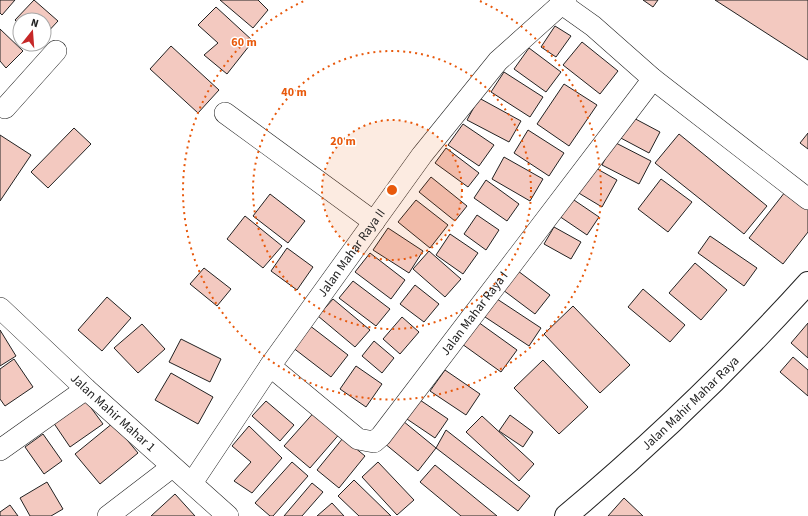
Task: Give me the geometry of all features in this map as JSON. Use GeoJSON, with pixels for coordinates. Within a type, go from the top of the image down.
{"type":"FeatureCollection","features":[{"type":"Feature","properties":{"kind":"main road","name":"Jalan Mahir Mahar Raya"},"geometry":{"type":"LineString","coordinates":[[566,516],[610,480],[754,342],[808,282]]}},
{"type":"Feature","properties":{"kind":"street"},"geometry":{"type":"LineString","coordinates":[[564,2],[652,79],[808,199]]}},
{"type":"Feature","properties":{"kind":"street","name":"Jalan Mahar Raya II"},"geometry":{"type":"LineString","coordinates":[[192,484],[270,366],[422,155],[498,61],[564,2]]}},
{"type":"Feature","properties":{"kind":"street"},"geometry":{"type":"LineString","coordinates":[[2,108],[56,51]]}},
{"type":"Feature","properties":{"kind":"street","name":"Jalan Mahar Raya I"},"geometry":{"type":"LineString","coordinates":[[270,366],[358,439],[374,442],[381,436],[652,79]]}},
{"type":"Feature","properties":{"kind":"street"},"geometry":{"type":"LineString","coordinates":[[225,113],[374,222]]}},
{"type":"Feature","properties":{"kind":"street","name":"Jalan Mahir Mahar 1"},"geometry":{"type":"LineString","coordinates":[[0,308],[86,389],[225,515]]}},
{"type":"Feature","properties":{"kind":"street"},"geometry":{"type":"LineString","coordinates":[[0,450],[86,389]]}},
{"type":"Feature","properties":{"kind":"street"},"geometry":{"type":"LineString","coordinates":[[108,516],[172,466]]}},
{"type":"Feature","properties":{"kind":"building"},"geometry":{"type":"Polygon","coordinates":[[[0,0],[15,0],[2,15],[0,13],[0,0]]]}},
{"type":"Feature","properties":{"kind":"building"},"geometry":{"type":"Polygon","coordinates":[[[34,0],[48,12],[23,12],[34,0]]]}},
{"type":"Feature","properties":{"kind":"building"},"geometry":{"type":"Polygon","coordinates":[[[220,0],[258,0],[268,10],[253,28],[220,0]]]}},
{"type":"Feature","properties":{"kind":"building"},"geometry":{"type":"Polygon","coordinates":[[[643,0],[658,0],[653,7],[643,0]]]}},
{"type":"Feature","properties":{"kind":"building"},"geometry":{"type":"Polygon","coordinates":[[[715,0],[808,0],[808,60],[715,0]]]}},
{"type":"Feature","properties":{"kind":"building"},"geometry":{"type":"Polygon","coordinates":[[[216,7],[253,41],[227,74],[204,55],[218,43],[198,25],[216,7]]]}},
{"type":"Feature","properties":{"kind":"building"},"geometry":{"type":"Polygon","coordinates":[[[52,16],[58,21],[52,27],[52,16]]]}},
{"type":"Feature","properties":{"kind":"building"},"geometry":{"type":"Polygon","coordinates":[[[555,26],[571,36],[556,57],[541,47],[555,26]]]}},
{"type":"Feature","properties":{"kind":"building"},"geometry":{"type":"Polygon","coordinates":[[[0,29],[12,40],[12,52],[22,52],[6,68],[0,61],[0,29]]]}},
{"type":"Feature","properties":{"kind":"building"},"geometry":{"type":"Polygon","coordinates":[[[582,42],[618,71],[600,94],[563,65],[582,42]]]}},
{"type":"Feature","properties":{"kind":"building"},"geometry":{"type":"Polygon","coordinates":[[[171,46],[219,90],[198,113],[150,69],[171,46]]]}},
{"type":"Feature","properties":{"kind":"building"},"geometry":{"type":"Polygon","coordinates":[[[529,48],[561,72],[546,92],[514,69],[529,48]]]}},
{"type":"Feature","properties":{"kind":"building"},"geometry":{"type":"Polygon","coordinates":[[[504,72],[543,97],[530,117],[491,92],[504,72]]]}},
{"type":"Feature","properties":{"kind":"building"},"geometry":{"type":"Polygon","coordinates":[[[564,84],[597,105],[569,146],[537,124],[564,84]]]}},
{"type":"Feature","properties":{"kind":"building"},"geometry":{"type":"Polygon","coordinates":[[[479,98],[521,121],[509,142],[467,120],[479,98]]]}},
{"type":"Feature","properties":{"kind":"building"},"geometry":{"type":"Polygon","coordinates":[[[628,115],[660,132],[649,153],[617,136],[628,115]]]}},
{"type":"Feature","properties":{"kind":"building"},"geometry":{"type":"Polygon","coordinates":[[[463,124],[494,145],[479,166],[448,145],[463,124]]]}},
{"type":"Feature","properties":{"kind":"building"},"geometry":{"type":"Polygon","coordinates":[[[74,128],[91,144],[48,188],[31,172],[74,128]]]}},
{"type":"Feature","properties":{"kind":"building"},"geometry":{"type":"Polygon","coordinates":[[[528,130],[564,153],[549,176],[514,153],[528,130]]]}},
{"type":"Feature","properties":{"kind":"building"},"geometry":{"type":"Polygon","coordinates":[[[808,133],[808,149],[800,143],[808,133]]]}},
{"type":"Feature","properties":{"kind":"building"},"geometry":{"type":"Polygon","coordinates":[[[679,134],[767,206],[744,234],[655,163],[679,134]]]}},
{"type":"Feature","properties":{"kind":"building"},"geometry":{"type":"Polygon","coordinates":[[[0,135],[31,155],[0,201],[0,135]]]}},
{"type":"Feature","properties":{"kind":"building"},"geometry":{"type":"Polygon","coordinates":[[[614,142],[651,161],[639,184],[602,165],[614,142]]]}},
{"type":"Feature","properties":{"kind":"building"},"geometry":{"type":"Polygon","coordinates":[[[446,148],[479,173],[468,187],[435,163],[446,148]]]}},
{"type":"Feature","properties":{"kind":"building"},"geometry":{"type":"Polygon","coordinates":[[[504,157],[543,179],[530,201],[492,179],[504,157]]]}},
{"type":"Feature","properties":{"kind":"building"},"geometry":{"type":"Polygon","coordinates":[[[592,166],[617,180],[602,207],[577,192],[592,166]]]}},
{"type":"Feature","properties":{"kind":"building"},"geometry":{"type":"Polygon","coordinates":[[[431,177],[467,206],[455,221],[419,192],[431,177]]]}},
{"type":"Feature","properties":{"kind":"building"},"geometry":{"type":"Polygon","coordinates":[[[661,179],[692,202],[668,232],[638,209],[661,179]]]}},
{"type":"Feature","properties":{"kind":"building"},"geometry":{"type":"Polygon","coordinates":[[[486,180],[519,204],[507,221],[474,198],[486,180]]]}},
{"type":"Feature","properties":{"kind":"building"},"geometry":{"type":"Polygon","coordinates":[[[785,192],[808,209],[808,232],[783,264],[749,238],[785,192]]]}},
{"type":"Feature","properties":{"kind":"building"},"geometry":{"type":"Polygon","coordinates":[[[270,194],[305,221],[288,243],[253,216],[270,194]]]}},
{"type":"Feature","properties":{"kind":"building"},"geometry":{"type":"Polygon","coordinates":[[[571,198],[599,217],[587,235],[559,216],[571,198]]]}},
{"type":"Feature","properties":{"kind":"building"},"geometry":{"type":"Polygon","coordinates":[[[416,200],[448,225],[430,248],[398,222],[416,200]]]}},
{"type":"Feature","properties":{"kind":"building"},"geometry":{"type":"Polygon","coordinates":[[[477,215],[499,230],[486,250],[464,234],[477,215]]]}},
{"type":"Feature","properties":{"kind":"building"},"geometry":{"type":"Polygon","coordinates":[[[245,216],[282,246],[263,268],[227,239],[245,216]]]}},
{"type":"Feature","properties":{"kind":"building"},"geometry":{"type":"Polygon","coordinates":[[[554,227],[581,242],[571,259],[544,244],[554,227]]]}},
{"type":"Feature","properties":{"kind":"building"},"geometry":{"type":"Polygon","coordinates":[[[388,228],[423,251],[409,273],[373,250],[388,228]]]}},
{"type":"Feature","properties":{"kind":"building"},"geometry":{"type":"Polygon","coordinates":[[[450,234],[478,253],[463,274],[436,255],[450,234]]]}},
{"type":"Feature","properties":{"kind":"building"},"geometry":{"type":"Polygon","coordinates":[[[710,236],[757,268],[744,286],[698,253],[710,236]]]}},
{"type":"Feature","properties":{"kind":"building"},"geometry":{"type":"Polygon","coordinates":[[[287,248],[313,267],[297,290],[271,271],[287,248]]]}},
{"type":"Feature","properties":{"kind":"building"},"geometry":{"type":"Polygon","coordinates":[[[429,251],[461,279],[445,297],[413,269],[429,251]]]}},
{"type":"Feature","properties":{"kind":"building"},"geometry":{"type":"Polygon","coordinates":[[[370,253],[405,280],[391,299],[355,272],[370,253]]]}},
{"type":"Feature","properties":{"kind":"building"},"geometry":{"type":"Polygon","coordinates":[[[695,263],[727,290],[701,320],[669,293],[695,263]]]}},
{"type":"Feature","properties":{"kind":"building"},"geometry":{"type":"Polygon","coordinates":[[[204,268],[231,289],[217,306],[190,284],[204,268]]]}},
{"type":"Feature","properties":{"kind":"building"},"geometry":{"type":"Polygon","coordinates":[[[518,271],[550,295],[535,314],[503,290],[518,271]]]}},
{"type":"Feature","properties":{"kind":"building"},"geometry":{"type":"Polygon","coordinates":[[[353,281],[390,309],[376,326],[339,298],[353,281]]]}},
{"type":"Feature","properties":{"kind":"building"},"geometry":{"type":"Polygon","coordinates":[[[415,285],[439,304],[424,322],[400,304],[415,285]]]}},
{"type":"Feature","properties":{"kind":"building"},"geometry":{"type":"Polygon","coordinates":[[[643,289],[685,325],[670,342],[628,307],[643,289]]]}},
{"type":"Feature","properties":{"kind":"building"},"geometry":{"type":"Polygon","coordinates":[[[107,297],[131,318],[102,351],[78,330],[107,297]]]}},
{"type":"Feature","properties":{"kind":"building"},"geometry":{"type":"Polygon","coordinates":[[[494,297],[541,328],[529,346],[482,315],[494,297]]]}},
{"type":"Feature","properties":{"kind":"building"},"geometry":{"type":"Polygon","coordinates":[[[333,299],[370,330],[355,347],[318,316],[333,299]]]}},
{"type":"Feature","properties":{"kind":"building"},"geometry":{"type":"Polygon","coordinates":[[[573,306],[630,365],[600,393],[544,334],[573,306]]]}},
{"type":"Feature","properties":{"kind":"building"},"geometry":{"type":"Polygon","coordinates":[[[402,317],[419,332],[400,354],[383,339],[402,317]]]}},
{"type":"Feature","properties":{"kind":"building"},"geometry":{"type":"Polygon","coordinates":[[[478,322],[517,350],[501,372],[462,344],[478,322]]]}},
{"type":"Feature","properties":{"kind":"building"},"geometry":{"type":"Polygon","coordinates":[[[808,323],[808,358],[791,343],[808,323]]]}},
{"type":"Feature","properties":{"kind":"building"},"geometry":{"type":"Polygon","coordinates":[[[142,324],[165,349],[138,373],[114,348],[142,324]]]}},
{"type":"Feature","properties":{"kind":"building"},"geometry":{"type":"Polygon","coordinates":[[[309,325],[348,355],[331,377],[292,347],[309,325]]]}},
{"type":"Feature","properties":{"kind":"building"},"geometry":{"type":"Polygon","coordinates":[[[0,330],[16,356],[0,366],[0,330]]]}},
{"type":"Feature","properties":{"kind":"building"},"geometry":{"type":"Polygon","coordinates":[[[181,339],[221,359],[210,382],[169,362],[181,339]]]}},
{"type":"Feature","properties":{"kind":"building"},"geometry":{"type":"Polygon","coordinates":[[[374,341],[394,358],[382,373],[362,356],[374,341]]]}},
{"type":"Feature","properties":{"kind":"building"},"geometry":{"type":"Polygon","coordinates":[[[793,357],[808,370],[808,396],[780,372],[793,357]]]}},
{"type":"Feature","properties":{"kind":"building"},"geometry":{"type":"Polygon","coordinates":[[[14,359],[33,387],[5,406],[0,399],[0,369],[14,359]]]}},
{"type":"Feature","properties":{"kind":"building"},"geometry":{"type":"Polygon","coordinates":[[[543,360],[588,407],[559,434],[514,388],[543,360]]]}},
{"type":"Feature","properties":{"kind":"building"},"geometry":{"type":"Polygon","coordinates":[[[356,366],[382,384],[366,407],[340,389],[356,366]]]}},
{"type":"Feature","properties":{"kind":"building"},"geometry":{"type":"Polygon","coordinates":[[[445,370],[480,394],[466,415],[430,391],[445,370]]]}},
{"type":"Feature","properties":{"kind":"building"},"geometry":{"type":"Polygon","coordinates":[[[171,373],[213,397],[198,424],[155,400],[171,373]]]}},
{"type":"Feature","properties":{"kind":"building"},"geometry":{"type":"Polygon","coordinates":[[[83,397],[103,424],[70,447],[51,419],[83,397]]]}},
{"type":"Feature","properties":{"kind":"building"},"geometry":{"type":"Polygon","coordinates":[[[417,398],[448,419],[435,438],[404,417],[417,398]]]}},
{"type":"Feature","properties":{"kind":"building"},"geometry":{"type":"Polygon","coordinates":[[[266,401],[294,425],[280,441],[252,416],[266,401]]]}},
{"type":"Feature","properties":{"kind":"building"},"geometry":{"type":"Polygon","coordinates":[[[317,409],[342,431],[310,468],[284,446],[317,409]]]}},
{"type":"Feature","properties":{"kind":"building"},"geometry":{"type":"Polygon","coordinates":[[[510,415],[533,432],[523,447],[499,431],[510,415]]]}},
{"type":"Feature","properties":{"kind":"building"},"geometry":{"type":"Polygon","coordinates":[[[482,416],[534,464],[519,481],[466,432],[482,416]]]}},
{"type":"Feature","properties":{"kind":"building"},"geometry":{"type":"Polygon","coordinates":[[[403,421],[436,448],[418,471],[384,443],[403,421]]]}},
{"type":"Feature","properties":{"kind":"building"},"geometry":{"type":"Polygon","coordinates":[[[113,423],[138,453],[100,484],[75,454],[113,423]]]}},
{"type":"Feature","properties":{"kind":"building"},"geometry":{"type":"Polygon","coordinates":[[[249,426],[282,458],[252,493],[234,481],[251,462],[232,446],[249,426]]]}},
{"type":"Feature","properties":{"kind":"building"},"geometry":{"type":"Polygon","coordinates":[[[446,430],[530,496],[518,511],[436,448],[446,430]]]}},
{"type":"Feature","properties":{"kind":"building"},"geometry":{"type":"Polygon","coordinates":[[[43,434],[62,461],[44,474],[25,447],[43,434]]]}},
{"type":"Feature","properties":{"kind":"building"},"geometry":{"type":"Polygon","coordinates":[[[343,438],[365,456],[339,488],[317,470],[343,438]]]}},
{"type":"Feature","properties":{"kind":"building"},"geometry":{"type":"Polygon","coordinates":[[[292,462],[308,476],[273,516],[270,516],[255,503],[292,462]]]}},
{"type":"Feature","properties":{"kind":"building"},"geometry":{"type":"Polygon","coordinates":[[[378,462],[414,500],[397,515],[362,477],[378,462]]]}},
{"type":"Feature","properties":{"kind":"building"},"geometry":{"type":"Polygon","coordinates":[[[435,465],[497,516],[461,516],[420,482],[435,465]]]}},
{"type":"Feature","properties":{"kind":"building"},"geometry":{"type":"Polygon","coordinates":[[[354,480],[391,516],[359,516],[338,496],[354,480]]]}},
{"type":"Feature","properties":{"kind":"building"},"geometry":{"type":"Polygon","coordinates":[[[47,482],[63,509],[51,516],[30,516],[20,498],[47,482]]]}},
{"type":"Feature","properties":{"kind":"building"},"geometry":{"type":"Polygon","coordinates":[[[312,483],[323,492],[302,516],[284,516],[312,483]]]}},
{"type":"Feature","properties":{"kind":"building"},"geometry":{"type":"Polygon","coordinates":[[[175,494],[195,516],[151,516],[175,494]]]}},
{"type":"Feature","properties":{"kind":"building"},"geometry":{"type":"Polygon","coordinates":[[[624,498],[643,516],[608,516],[624,498]]]}},
{"type":"Feature","properties":{"kind":"building"},"geometry":{"type":"Polygon","coordinates":[[[332,503],[344,516],[317,516],[332,503]]]}},
{"type":"Feature","properties":{"kind":"building"},"geometry":{"type":"Polygon","coordinates":[[[10,505],[18,516],[0,516],[0,512],[10,505]]]}}]}
